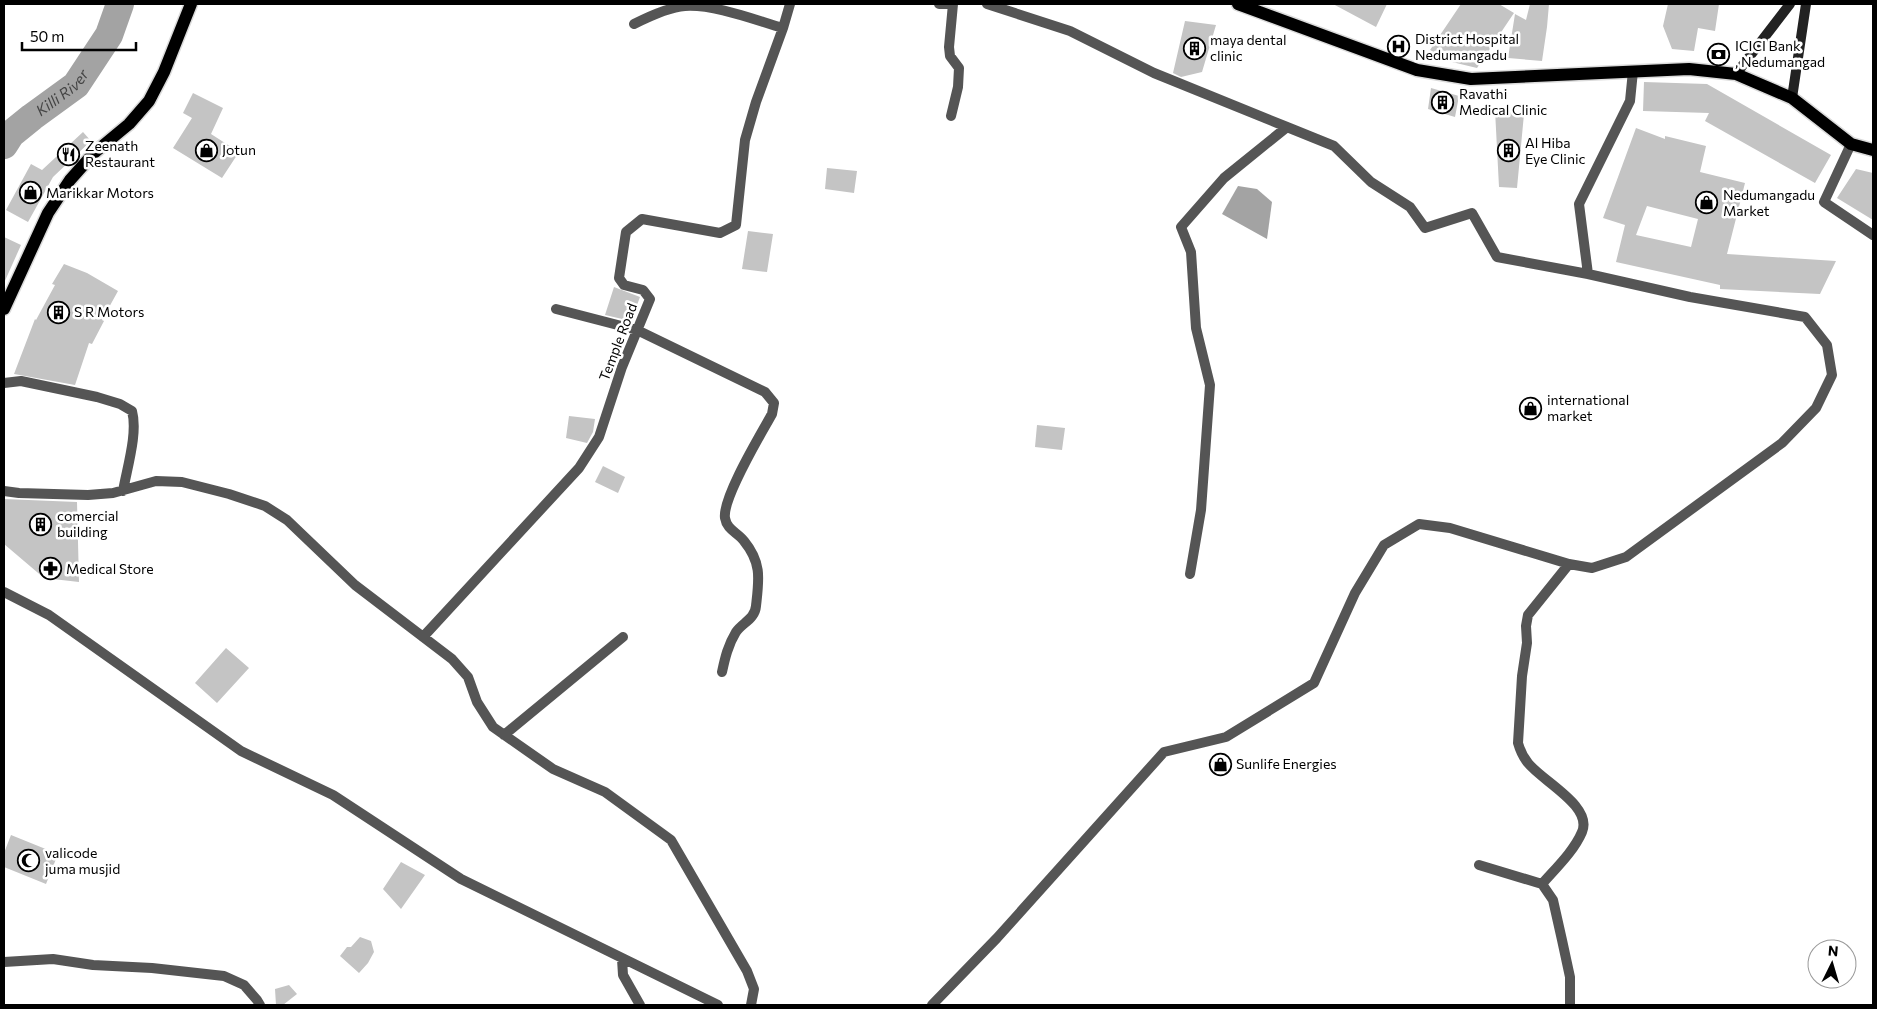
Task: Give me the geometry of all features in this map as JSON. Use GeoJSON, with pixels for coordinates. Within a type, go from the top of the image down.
{"type":"FeatureCollection","features":[{"type":"Feature","properties":{"kind":"main road"},"geometry":{"type":"LineString","coordinates":[[4,309],[48,213],[70,180],[94,153],[129,124],[149,101],[164,72],[191,4]]}},
{"type":"Feature","properties":{"kind":"main road"},"geometry":{"type":"LineString","coordinates":[[1238,4],[1417,70],[1471,79],[1689,69],[1736,74],[1792,98],[1851,144],[1873,150]]}},
{"type":"Feature","properties":{"kind":"main road"},"geometry":{"type":"LineString","coordinates":[[1736,74],[1790,4]]}},
{"type":"Feature","properties":{"kind":"main road"},"geometry":{"type":"LineString","coordinates":[[1792,98],[1806,4]]}},
{"type":"Feature","properties":{"kind":"street","name":"Temple Road"},"geometry":{"type":"LineString","coordinates":[[422,637],[579,468],[599,437],[622,367],[650,299],[643,290],[624,285],[618,278],[626,232],[642,220],[720,233],[736,225],[745,140],[790,4]]}},
{"type":"Feature","properties":{"kind":"street"},"geometry":{"type":"LineString","coordinates":[[939,4],[953,4],[949,47],[950,56],[959,68],[958,87],[952,116]]}},
{"type":"Feature","properties":{"kind":"street"},"geometry":{"type":"LineString","coordinates":[[932,1005],[997,938],[1164,752],[1226,737],[1314,684],[1355,592],[1384,546],[1419,524],[1450,528],[1569,564],[1592,568],[1626,557],[1782,442],[1816,408],[1832,375],[1827,345],[1805,317],[1690,297],[1588,274],[1497,257],[1472,213],[1425,228],[1410,207],[1371,182],[1334,146],[1154,73],[1070,31],[987,4]]}},
{"type":"Feature","properties":{"kind":"street"},"geometry":{"type":"LineString","coordinates":[[634,24],[654,15],[684,6],[717,9],[783,28]]}},
{"type":"Feature","properties":{"kind":"street"},"geometry":{"type":"LineString","coordinates":[[1588,274],[1580,204],[1630,101],[1633,71]]}},
{"type":"Feature","properties":{"kind":"street"},"geometry":{"type":"LineString","coordinates":[[1190,574],[1200,510],[1210,385],[1196,328],[1191,252],[1181,227],[1224,178],[1287,128]]}},
{"type":"Feature","properties":{"kind":"street"},"geometry":{"type":"LineString","coordinates":[[1851,144],[1824,202],[1873,235]]}},
{"type":"Feature","properties":{"kind":"street"},"geometry":{"type":"LineString","coordinates":[[556,309],[637,330],[765,392],[774,403],[772,414],[728,498],[725,517],[729,529],[743,539],[753,554],[758,567],[756,609],[750,620],[737,631],[726,652],[722,672]]}},
{"type":"Feature","properties":{"kind":"street"},"geometry":{"type":"LineString","coordinates":[[4,383],[22,381],[97,397],[120,404],[132,411],[134,418],[133,436],[123,491]]}},
{"type":"Feature","properties":{"kind":"street"},"geometry":{"type":"LineString","coordinates":[[4,491],[88,495],[113,494],[156,480],[182,482],[229,494],[265,506],[287,520],[355,585],[452,659],[468,678],[477,702],[493,727],[553,768],[604,792],[671,840],[747,971],[754,989],[750,1005]]}},
{"type":"Feature","properties":{"kind":"street"},"geometry":{"type":"LineString","coordinates":[[1542,884],[1571,850],[1583,831],[1584,818],[1578,808],[1528,764],[1521,753],[1518,743],[1522,676],[1527,643],[1526,626],[1528,616],[1569,564]]}},
{"type":"Feature","properties":{"kind":"street"},"geometry":{"type":"LineString","coordinates":[[4,592],[49,615],[241,751],[333,795],[461,879],[718,1005]]}},
{"type":"Feature","properties":{"kind":"street"},"geometry":{"type":"LineString","coordinates":[[504,735],[623,637]]}},
{"type":"Feature","properties":{"kind":"street"},"geometry":{"type":"LineString","coordinates":[[1479,865],[1542,884],[1552,900],[1562,940],[1570,977],[1570,1005]]}},
{"type":"Feature","properties":{"kind":"street"},"geometry":{"type":"LineString","coordinates":[[4,962],[53,959],[93,965],[152,968],[224,976],[244,985],[258,1000],[260,1005]]}},
{"type":"Feature","properties":{"kind":"street"},"geometry":{"type":"LineString","coordinates":[[622,959],[624,975],[640,1005]]}},
{"type":"Feature","properties":{"kind":"shaded area"},"geometry":{"type":"Polygon","coordinates":[[[1238,186],[1257,189],[1272,202],[1267,239],[1222,214],[1238,186]]]}},
{"type":"Feature","properties":{"kind":"building"},"geometry":{"type":"Polygon","coordinates":[[[1333,4],[1387,4],[1376,27],[1333,4]]]}},
{"type":"Feature","properties":{"kind":"building"},"geometry":{"type":"Polygon","coordinates":[[[1461,4],[1499,4],[1514,13],[1477,68],[1452,62],[1430,50],[1461,4]]]}},
{"type":"Feature","properties":{"kind":"building"},"geometry":{"type":"Polygon","coordinates":[[[1530,4],[1549,4],[1542,61],[1508,58],[1515,14],[1526,20],[1530,4]]]}},
{"type":"Feature","properties":{"kind":"building"},"geometry":{"type":"Polygon","coordinates":[[[1668,4],[1719,4],[1715,31],[1698,28],[1694,51],[1672,49],[1663,26],[1668,4]]]}},
{"type":"Feature","properties":{"kind":"building","name":"maya dental clinic"},"geometry":{"type":"Polygon","coordinates":[[[1185,21],[1216,25],[1202,72],[1181,77],[1173,73],[1185,21]]]}},
{"type":"Feature","properties":{"kind":"building"},"geometry":{"type":"Polygon","coordinates":[[[1644,82],[1707,84],[1831,155],[1815,183],[1705,121],[1709,113],[1643,111],[1644,82]]]}},
{"type":"Feature","properties":{"kind":"building","name":"Ravathi Medical Clinic"},"geometry":{"type":"Polygon","coordinates":[[[1431,88],[1459,96],[1455,117],[1428,109],[1431,88]]]}},
{"type":"Feature","properties":{"kind":"building","name":"Jotun"},"geometry":{"type":"Polygon","coordinates":[[[193,93],[223,108],[211,134],[239,152],[222,178],[173,148],[192,118],[183,113],[193,93]]]}},
{"type":"Feature","properties":{"kind":"building","name":"Al Hiba Eye Clinic"},"geometry":{"type":"Polygon","coordinates":[[[1495,110],[1524,114],[1517,188],[1499,187],[1495,110]]]}},
{"type":"Feature","properties":{"kind":"building"},"geometry":{"type":"Polygon","coordinates":[[[1636,128],[1665,139],[1665,136],[1706,146],[1700,172],[1745,183],[1727,254],[1836,261],[1820,294],[1720,289],[1720,285],[1616,262],[1625,225],[1603,218],[1636,128]],[[1647,206],[1636,235],[1691,247],[1698,219],[1647,206]]]}},
{"type":"Feature","properties":{"kind":"building","name":"Marikkar Motors"},"geometry":{"type":"Polygon","coordinates":[[[83,132],[91,141],[53,177],[28,222],[6,210],[31,164],[42,170],[83,132]]]}},
{"type":"Feature","properties":{"kind":"building"},"geometry":{"type":"Polygon","coordinates":[[[827,168],[857,171],[854,193],[825,189],[827,168]]]}},
{"type":"Feature","properties":{"kind":"building"},"geometry":{"type":"Polygon","coordinates":[[[1856,169],[1873,173],[1873,220],[1837,198],[1856,169]]]}},
{"type":"Feature","properties":{"kind":"building"},"geometry":{"type":"Polygon","coordinates":[[[748,231],[773,234],[767,272],[742,269],[748,231]]]}},
{"type":"Feature","properties":{"kind":"building"},"geometry":{"type":"Polygon","coordinates":[[[4,237],[21,245],[4,283],[4,237]]]}},
{"type":"Feature","properties":{"kind":"building"},"geometry":{"type":"Polygon","coordinates":[[[64,264],[87,273],[118,291],[102,320],[104,321],[92,344],[89,343],[75,385],[14,374],[35,319],[55,285],[52,284],[64,264]]]}},
{"type":"Feature","properties":{"kind":"building"},"geometry":{"type":"Polygon","coordinates":[[[614,287],[640,297],[631,321],[605,315],[614,287]]]}},
{"type":"Feature","properties":{"kind":"building"},"geometry":{"type":"Polygon","coordinates":[[[569,416],[595,419],[593,432],[587,443],[566,438],[569,416]]]}},
{"type":"Feature","properties":{"kind":"building"},"geometry":{"type":"Polygon","coordinates":[[[1037,425],[1065,428],[1062,450],[1035,447],[1037,425]]]}},
{"type":"Feature","properties":{"kind":"building"},"geometry":{"type":"Polygon","coordinates":[[[603,466],[625,477],[618,493],[595,482],[603,466]]]}},
{"type":"Feature","properties":{"kind":"building","name":"comercial building"},"geometry":{"type":"Polygon","coordinates":[[[4,499],[77,502],[79,582],[44,578],[4,544],[4,499]]]}},
{"type":"Feature","properties":{"kind":"building"},"geometry":{"type":"Polygon","coordinates":[[[226,648],[249,668],[217,703],[195,683],[226,648]]]}},
{"type":"Feature","properties":{"kind":"building","name":"valicode juma musjid"},"geometry":{"type":"Polygon","coordinates":[[[11,835],[58,854],[46,884],[4,867],[4,853],[11,835]]]}},
{"type":"Feature","properties":{"kind":"building"},"geometry":{"type":"Polygon","coordinates":[[[401,862],[425,875],[401,909],[383,889],[401,862]]]}},
{"type":"Feature","properties":{"kind":"building"},"geometry":{"type":"Polygon","coordinates":[[[360,937],[371,941],[374,952],[368,963],[359,973],[340,956],[347,947],[351,947],[360,937]]]}},
{"type":"Feature","properties":{"kind":"building"},"geometry":{"type":"Polygon","coordinates":[[[289,985],[297,994],[283,1005],[276,1005],[275,989],[289,985]]]}},
{"type":"Feature","properties":{"kind":"waterway","name":"Killi River"},"geometry":{"type":"LineString","coordinates":[[4,145],[11,134],[76,85],[109,35],[120,4]]}},
{"type":"Feature","properties":{"kind":"place","name":"District Hospital Nedumangadu"},"geometry":{"type":"Point","coordinates":[1399,47]}},
{"type":"Feature","properties":{"kind":"place","name":"maya dental clinic"},"geometry":{"type":"Point","coordinates":[1194,48]}},
{"type":"Feature","properties":{"kind":"place","name":"ICICI Bank , Nedumangad"},"geometry":{"type":"Point","coordinates":[1719,54]}},
{"type":"Feature","properties":{"kind":"place","name":"Ravathi Medical Clinic"},"geometry":{"type":"Point","coordinates":[1443,102]}},
{"type":"Feature","properties":{"kind":"place","name":"Jotun"},"geometry":{"type":"Point","coordinates":[206,150]}},
{"type":"Feature","properties":{"kind":"place","name":"Al Hiba Eye Clinic"},"geometry":{"type":"Point","coordinates":[1509,151]}},
{"type":"Feature","properties":{"kind":"place","name":"Zeenath Restaurant"},"geometry":{"type":"Point","coordinates":[69,154]}},
{"type":"Feature","properties":{"kind":"place","name":"Marikkar Motors"},"geometry":{"type":"Point","coordinates":[30,193]}},
{"type":"Feature","properties":{"kind":"place","name":"Nedumangadu Market"},"geometry":{"type":"Point","coordinates":[1707,203]}},
{"type":"Feature","properties":{"kind":"place","name":"S R Motors"},"geometry":{"type":"Point","coordinates":[58,312]}},
{"type":"Feature","properties":{"kind":"place","name":"international market"},"geometry":{"type":"Point","coordinates":[1531,408]}},
{"type":"Feature","properties":{"kind":"place","name":"comercial building"},"geometry":{"type":"Point","coordinates":[41,524]}},
{"type":"Feature","properties":{"kind":"place","name":"Medical Store"},"geometry":{"type":"Point","coordinates":[50,569]}},
{"type":"Feature","properties":{"kind":"place","name":"Sunlife Energies"},"geometry":{"type":"Point","coordinates":[1220,764]}},
{"type":"Feature","properties":{"kind":"place","name":"valicode juma musjid"},"geometry":{"type":"Point","coordinates":[29,861]}}]}
